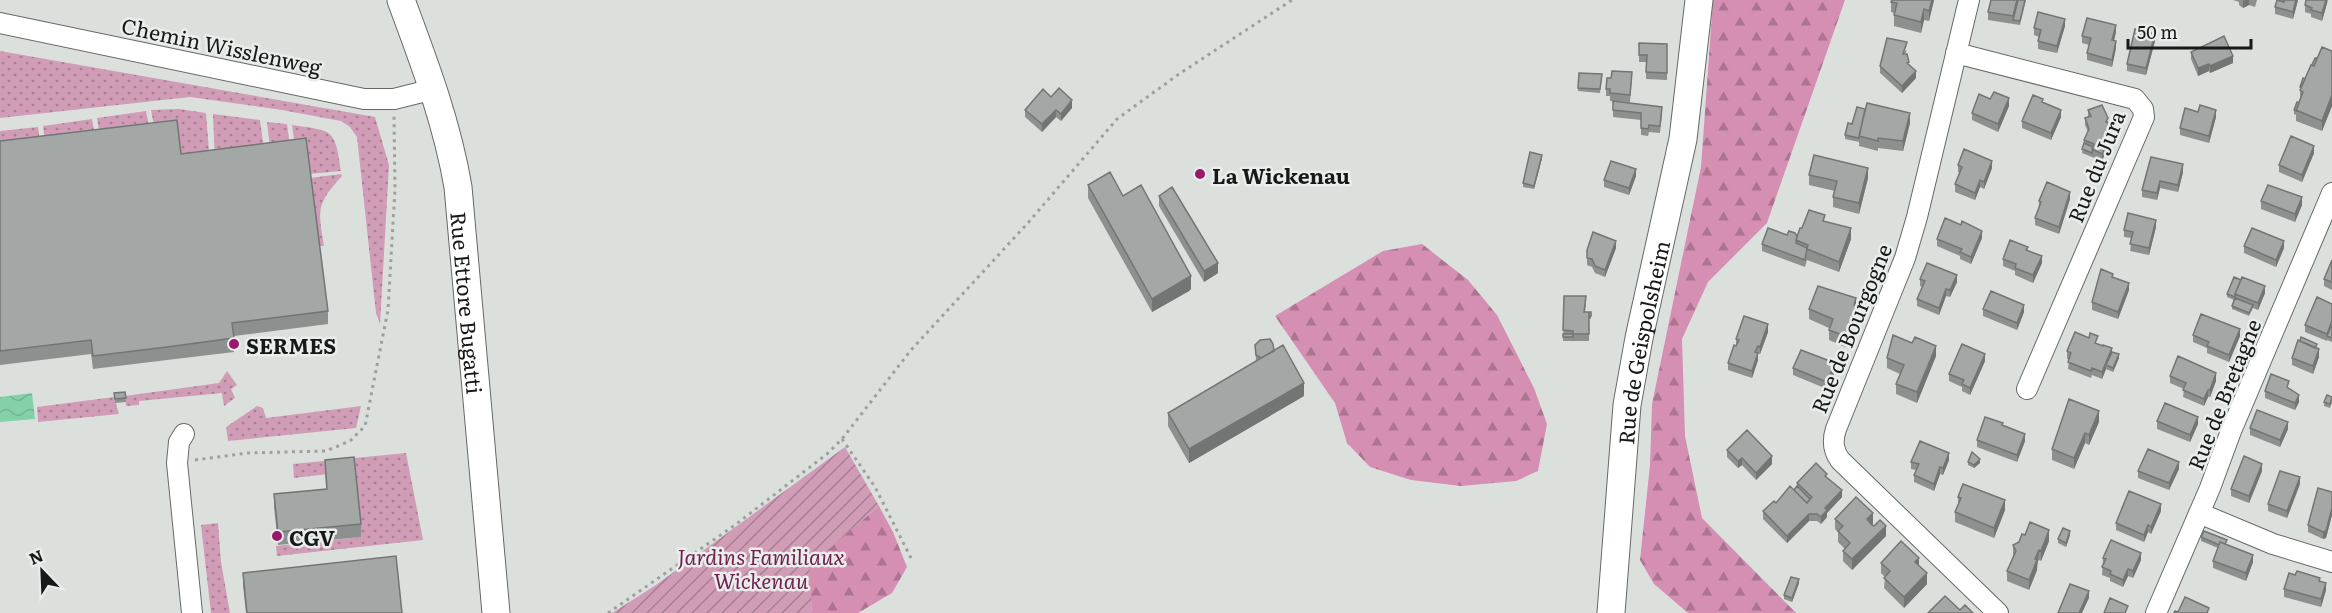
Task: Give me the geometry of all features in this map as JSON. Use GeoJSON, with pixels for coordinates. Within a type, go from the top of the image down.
{"type":"FeatureCollection","features":[{"type":"Feature","properties":{"kind":"main road","name":"Rue Ettore Bugatti"},"geometry":{"type":"LineString","coordinates":[[401,0],[434,89],[447,132],[458,187],[496,613]]}},
{"type":"Feature","properties":{"kind":"main road","name":"Rue de Geispolsheim"},"geometry":{"type":"LineString","coordinates":[[1685,0],[1689,74]]}},
{"type":"Feature","properties":{"kind":"main road","name":"Rue de Geispolsheim"},"geometry":{"type":"LineString","coordinates":[[1611,613],[1628,405],[1639,338],[1683,139],[1699,0]]}},
{"type":"Feature","properties":{"kind":"street","name":"Rue de Bourgogne"},"geometry":{"type":"LineString","coordinates":[[1969,0],[1905,258],[1836,429],[1833,442],[1834,451],[1840,460],[1998,613]]}},
{"type":"Feature","properties":{"kind":"street","name":"Chemin Wisslenweg"},"geometry":{"type":"LineString","coordinates":[[0,23],[364,99],[394,99],[434,89]]}},
{"type":"Feature","properties":{"kind":"street","name":"Rue du Jura"},"geometry":{"type":"LineString","coordinates":[[1956,53],[2135,99],[2143,109],[2144,117],[2027,389]]}},
{"type":"Feature","properties":{"kind":"street","name":"Rue de Bretagne"},"geometry":{"type":"LineString","coordinates":[[2156,613],[2199,513],[2253,376],[2331,196]]}},
{"type":"Feature","properties":{"kind":"street"},"geometry":{"type":"LineString","coordinates":[[184,434],[179,442],[177,463],[192,613]]}},
{"type":"Feature","properties":{"kind":"street"},"geometry":{"type":"LineString","coordinates":[[2199,513],[2273,544],[2332,562]]}},
{"type":"Feature","properties":{"kind":"path"},"geometry":{"type":"LineString","coordinates":[[608,613],[735,525],[827,454],[842,439],[911,350],[1027,224],[1117,119],[1179,74],[1292,0]]}},
{"type":"Feature","properties":{"kind":"path"},"geometry":{"type":"LineString","coordinates":[[177,463],[248,453],[326,451],[350,441],[365,426],[388,310],[395,179],[394,99]]}},
{"type":"Feature","properties":{"kind":"path"},"geometry":{"type":"LineString","coordinates":[[842,439],[874,487],[913,562]]}},
{"type":"Feature","properties":{"kind":"green space"},"geometry":{"type":"Polygon","coordinates":[[[1713,0],[1845,0],[1767,223],[1708,282],[1682,339],[1685,436],[1702,518],[1796,613],[1688,613],[1654,584],[1640,560],[1650,465],[1652,404],[1701,167],[1713,0]]]}},
{"type":"Feature","properties":{"kind":"green space"},"geometry":{"type":"Polygon","coordinates":[[[0,51],[375,117],[389,165],[380,324],[376,313],[357,137],[350,127],[341,121],[190,97],[0,118],[0,51]]]}},
{"type":"Feature","properties":{"kind":"green space"},"geometry":{"type":"Polygon","coordinates":[[[179,109],[206,113],[210,164],[181,167],[156,136],[151,110],[179,109]]]}},
{"type":"Feature","properties":{"kind":"green space"},"geometry":{"type":"Polygon","coordinates":[[[146,111],[151,136],[101,143],[97,118],[146,111]]]}},
{"type":"Feature","properties":{"kind":"green space"},"geometry":{"type":"Polygon","coordinates":[[[213,114],[260,120],[265,157],[215,163],[213,114]]]}},
{"type":"Feature","properties":{"kind":"green space"},"geometry":{"type":"Polygon","coordinates":[[[92,119],[96,143],[46,149],[43,126],[92,119]]]}},
{"type":"Feature","properties":{"kind":"green space"},"geometry":{"type":"Polygon","coordinates":[[[267,122],[287,124],[291,154],[271,156],[267,122]]]}},
{"type":"Feature","properties":{"kind":"green space"},"geometry":{"type":"Polygon","coordinates":[[[292,125],[330,134],[337,147],[341,171],[309,174],[296,153],[292,125]]]}},
{"type":"Feature","properties":{"kind":"green space"},"geometry":{"type":"Polygon","coordinates":[[[38,127],[41,150],[0,155],[0,131],[38,127]]]}},
{"type":"Feature","properties":{"kind":"green space"},"geometry":{"type":"Polygon","coordinates":[[[341,174],[342,176],[323,201],[320,215],[324,246],[318,246],[310,178],[341,174]]]}},
{"type":"Feature","properties":{"kind":"green space"},"geometry":{"type":"Polygon","coordinates":[[[1422,244],[1468,280],[1497,315],[1534,388],[1547,424],[1538,471],[1516,481],[1461,486],[1411,480],[1370,467],[1347,443],[1335,403],[1275,316],[1383,251],[1422,244]]]}},
{"type":"Feature","properties":{"kind":"green space"},"geometry":{"type":"Polygon","coordinates":[[[227,371],[237,385],[231,389],[235,398],[224,406],[222,393],[139,401],[139,405],[126,406],[125,396],[219,383],[227,371]]]}},
{"type":"Feature","properties":{"kind":"green space"},"geometry":{"type":"Polygon","coordinates":[[[114,397],[119,414],[38,422],[37,407],[114,397]]]}},
{"type":"Feature","properties":{"kind":"green space"},"geometry":{"type":"Polygon","coordinates":[[[257,406],[263,408],[266,418],[361,406],[356,428],[228,441],[226,427],[257,406]]]}},
{"type":"Feature","properties":{"kind":"green space","name":"Jardins Familiaux Wickenau"},"geometry":{"type":"Polygon","coordinates":[[[845,447],[879,506],[809,566],[812,613],[612,613],[656,585],[845,447]]]}},
{"type":"Feature","properties":{"kind":"green space"},"geometry":{"type":"Polygon","coordinates":[[[406,453],[423,540],[277,556],[276,546],[361,537],[354,471],[294,478],[293,464],[406,453]]]}},
{"type":"Feature","properties":{"kind":"green space"},"geometry":{"type":"Polygon","coordinates":[[[879,506],[893,532],[907,567],[892,593],[858,613],[812,613],[808,566],[879,506]]]}},
{"type":"Feature","properties":{"kind":"green space"},"geometry":{"type":"Polygon","coordinates":[[[218,523],[221,562],[230,613],[211,613],[201,525],[218,523]]]}},
{"type":"Feature","properties":{"kind":"water"},"geometry":{"type":"Polygon","coordinates":[[[32,393],[35,419],[0,422],[0,397],[32,393]]]}},
{"type":"Feature","properties":{"kind":"building"},"geometry":{"type":"Polygon","coordinates":[[[1892,0],[1932,0],[1929,11],[1924,9],[1921,22],[1894,15],[1897,3],[1891,2],[1892,0]]]}},
{"type":"Feature","properties":{"kind":"building"},"geometry":{"type":"Polygon","coordinates":[[[1991,0],[2017,0],[2013,16],[1988,12],[1991,0]]]}},
{"type":"Feature","properties":{"kind":"building"},"geometry":{"type":"Polygon","coordinates":[[[2018,0],[2025,0],[2020,21],[2013,20],[2018,0]]]}},
{"type":"Feature","properties":{"kind":"building"},"geometry":{"type":"Polygon","coordinates":[[[2277,0],[2284,2],[2284,0],[2296,0],[2293,12],[2275,7],[2277,0]]]}},
{"type":"Feature","properties":{"kind":"building"},"geometry":{"type":"Polygon","coordinates":[[[2306,0],[2326,0],[2322,13],[2311,10],[2312,8],[2305,5],[2306,0]]]}},
{"type":"Feature","properties":{"kind":"building"},"geometry":{"type":"Polygon","coordinates":[[[2038,12],[2065,19],[2057,46],[2038,41],[2041,30],[2034,28],[2038,12]]]}},
{"type":"Feature","properties":{"kind":"building"},"geometry":{"type":"Polygon","coordinates":[[[2087,18],[2116,25],[2112,40],[2116,41],[2112,60],[2087,53],[2091,38],[2082,36],[2087,18]]]}},
{"type":"Feature","properties":{"kind":"building"},"geometry":{"type":"Polygon","coordinates":[[[2135,29],[2155,34],[2146,68],[2127,64],[2135,29]]]}},
{"type":"Feature","properties":{"kind":"building"},"geometry":{"type":"Polygon","coordinates":[[[2224,36],[2233,56],[2210,66],[2209,64],[2198,68],[2191,52],[2224,36]]]}},
{"type":"Feature","properties":{"kind":"building"},"geometry":{"type":"Polygon","coordinates":[[[1887,38],[1907,42],[1903,54],[1907,54],[1909,62],[1907,63],[1916,71],[1902,86],[1880,66],[1887,38]]]}},
{"type":"Feature","properties":{"kind":"building"},"geometry":{"type":"Polygon","coordinates":[[[1639,43],[1667,44],[1667,73],[1646,72],[1647,55],[1639,55],[1639,43]]]}},
{"type":"Feature","properties":{"kind":"building"},"geometry":{"type":"Polygon","coordinates":[[[2322,47],[2332,51],[2332,95],[2322,121],[2296,110],[2303,92],[2300,90],[2322,47]]]}},
{"type":"Feature","properties":{"kind":"building"},"geometry":{"type":"Polygon","coordinates":[[[1612,71],[1632,72],[1630,95],[1610,93],[1610,89],[1606,89],[1607,78],[1611,78],[1612,71]]]}},
{"type":"Feature","properties":{"kind":"building"},"geometry":{"type":"Polygon","coordinates":[[[1579,73],[1602,74],[1600,89],[1578,88],[1579,73]]]}},
{"type":"Feature","properties":{"kind":"building"},"geometry":{"type":"Polygon","coordinates":[[[1059,88],[1072,100],[1061,114],[1056,110],[1042,124],[1025,110],[1043,89],[1051,97],[1059,88]]]}},
{"type":"Feature","properties":{"kind":"building"},"geometry":{"type":"Polygon","coordinates":[[[1994,92],[2009,98],[1998,124],[1972,113],[1979,94],[1990,99],[1994,92]]]}},
{"type":"Feature","properties":{"kind":"building"},"geometry":{"type":"Polygon","coordinates":[[[2033,95],[2043,99],[2042,102],[2061,110],[2051,133],[2022,121],[2033,95]]]}},
{"type":"Feature","properties":{"kind":"building"},"geometry":{"type":"Polygon","coordinates":[[[1613,101],[1662,107],[1660,126],[1649,125],[1648,129],[1641,128],[1641,113],[1613,110],[1613,101]]]}},
{"type":"Feature","properties":{"kind":"building"},"geometry":{"type":"Polygon","coordinates":[[[1867,103],[1910,113],[1903,141],[1878,138],[1878,141],[1859,136],[1867,103]]]}},
{"type":"Feature","properties":{"kind":"building"},"geometry":{"type":"Polygon","coordinates":[[[2102,105],[2108,118],[2106,122],[2110,123],[2112,129],[2110,135],[2106,136],[2108,139],[2102,154],[2092,149],[2094,144],[2084,140],[2089,129],[2085,118],[2091,116],[2088,110],[2102,105]]]}},
{"type":"Feature","properties":{"kind":"building"},"geometry":{"type":"Polygon","coordinates":[[[2200,105],[2216,110],[2209,136],[2180,128],[2185,108],[2198,112],[2200,105]]]}},
{"type":"Feature","properties":{"kind":"building"},"geometry":{"type":"Polygon","coordinates":[[[1857,107],[1865,109],[1859,138],[1845,135],[1848,123],[1852,124],[1857,107]]]}},
{"type":"Feature","properties":{"kind":"building"},"geometry":{"type":"Polygon","coordinates":[[[177,120],[181,154],[306,138],[328,311],[232,323],[234,338],[167,347],[93,356],[91,340],[0,351],[0,141],[177,120]]]}},
{"type":"Feature","properties":{"kind":"building"},"geometry":{"type":"Polygon","coordinates":[[[2291,136],[2314,146],[2302,175],[2279,165],[2291,136]]]}},
{"type":"Feature","properties":{"kind":"building"},"geometry":{"type":"Polygon","coordinates":[[[2084,143],[2093,147],[2092,153],[2082,149],[2084,143]]]}},
{"type":"Feature","properties":{"kind":"building"},"geometry":{"type":"Polygon","coordinates":[[[1964,149],[1992,161],[1984,182],[1980,180],[1975,193],[1955,184],[1962,167],[1958,165],[1964,149]]]}},
{"type":"Feature","properties":{"kind":"building"},"geometry":{"type":"Polygon","coordinates":[[[1530,152],[1542,155],[1534,186],[1523,183],[1530,152]]]}},
{"type":"Feature","properties":{"kind":"building"},"geometry":{"type":"Polygon","coordinates":[[[1814,155],[1868,168],[1859,203],[1833,197],[1837,181],[1809,175],[1814,155]]]}},
{"type":"Feature","properties":{"kind":"building"},"geometry":{"type":"Polygon","coordinates":[[[2151,157],[2183,164],[2178,185],[2160,181],[2157,193],[2142,190],[2151,157]]]}},
{"type":"Feature","properties":{"kind":"building"},"geometry":{"type":"Polygon","coordinates":[[[1611,161],[1636,169],[1629,188],[1604,180],[1611,161]]]}},
{"type":"Feature","properties":{"kind":"building"},"geometry":{"type":"Polygon","coordinates":[[[1110,172],[1123,196],[1141,185],[1191,276],[1152,299],[1088,185],[1110,172]]]}},
{"type":"Feature","properties":{"kind":"building"},"geometry":{"type":"Polygon","coordinates":[[[2047,182],[2070,192],[2059,227],[2035,218],[2047,182]]]}},
{"type":"Feature","properties":{"kind":"building"},"geometry":{"type":"Polygon","coordinates":[[[2268,185],[2302,197],[2295,214],[2261,201],[2268,185]]]}},
{"type":"Feature","properties":{"kind":"building"},"geometry":{"type":"Polygon","coordinates":[[[1172,187],[1218,263],[1204,271],[1159,196],[1172,187]]]}},
{"type":"Feature","properties":{"kind":"building"},"geometry":{"type":"Polygon","coordinates":[[[1809,210],[1825,215],[1823,221],[1851,228],[1839,262],[1807,249],[1808,245],[1796,240],[1809,210]]]}},
{"type":"Feature","properties":{"kind":"building"},"geometry":{"type":"Polygon","coordinates":[[[2128,213],[2156,220],[2149,248],[2130,244],[2133,232],[2124,230],[2128,213]]]}},
{"type":"Feature","properties":{"kind":"building"},"geometry":{"type":"Polygon","coordinates":[[[1945,218],[1961,225],[1962,221],[1982,231],[1971,257],[1960,252],[1962,249],[1937,239],[1945,218]]]}},
{"type":"Feature","properties":{"kind":"building"},"geometry":{"type":"Polygon","coordinates":[[[1768,228],[1787,235],[1789,231],[1795,233],[1796,243],[1807,248],[1805,260],[1762,244],[1768,228]]]}},
{"type":"Feature","properties":{"kind":"building"},"geometry":{"type":"Polygon","coordinates":[[[2252,228],[2284,241],[2276,260],[2244,246],[2252,228]]]}},
{"type":"Feature","properties":{"kind":"building"},"geometry":{"type":"Polygon","coordinates":[[[1593,232],[1616,241],[1605,270],[1595,266],[1592,259],[1587,258],[1593,232]]]}},
{"type":"Feature","properties":{"kind":"building"},"geometry":{"type":"Polygon","coordinates":[[[2010,240],[2042,256],[2033,275],[2015,268],[2016,264],[2003,259],[2010,240]]]}},
{"type":"Feature","properties":{"kind":"building"},"geometry":{"type":"Polygon","coordinates":[[[2332,260],[2332,282],[2324,279],[2332,260]]]}},
{"type":"Feature","properties":{"kind":"building"},"geometry":{"type":"Polygon","coordinates":[[[1927,263],[1957,275],[1950,290],[1946,289],[1939,308],[1917,299],[1925,281],[1920,279],[1927,263]]]}},
{"type":"Feature","properties":{"kind":"building"},"geometry":{"type":"Polygon","coordinates":[[[2101,269],[2113,274],[2112,277],[2129,283],[2118,312],[2092,302],[2101,269]]]}},
{"type":"Feature","properties":{"kind":"building"},"geometry":{"type":"Polygon","coordinates":[[[2234,277],[2241,280],[2235,297],[2227,294],[2234,277]]]}},
{"type":"Feature","properties":{"kind":"building"},"geometry":{"type":"Polygon","coordinates":[[[2242,277],[2265,286],[2258,303],[2235,294],[2242,277]]]}},
{"type":"Feature","properties":{"kind":"building"},"geometry":{"type":"Polygon","coordinates":[[[1818,286],[1856,298],[1854,305],[1857,306],[1845,336],[1829,330],[1833,319],[1809,309],[1818,286]]]}},
{"type":"Feature","properties":{"kind":"building"},"geometry":{"type":"Polygon","coordinates":[[[1991,291],[2024,305],[2017,323],[1983,309],[1991,291]]]}},
{"type":"Feature","properties":{"kind":"building"},"geometry":{"type":"Polygon","coordinates":[[[1564,296],[1586,296],[1584,312],[1589,312],[1589,334],[1573,334],[1573,331],[1563,330],[1564,296]]]}},
{"type":"Feature","properties":{"kind":"building"},"geometry":{"type":"Polygon","coordinates":[[[2317,297],[2332,304],[2332,321],[2327,334],[2305,325],[2317,297]]]}},
{"type":"Feature","properties":{"kind":"building"},"geometry":{"type":"Polygon","coordinates":[[[2235,298],[2253,305],[2249,313],[2232,306],[2235,298]]]}},
{"type":"Feature","properties":{"kind":"building"},"geometry":{"type":"Polygon","coordinates":[[[2201,314],[2240,329],[2229,355],[2207,346],[2209,342],[2193,335],[2201,314]]]}},
{"type":"Feature","properties":{"kind":"building"},"geometry":{"type":"Polygon","coordinates":[[[1744,316],[1768,324],[1760,347],[1758,346],[1755,352],[1758,353],[1752,371],[1728,363],[1734,345],[1736,346],[1739,340],[1736,339],[1744,316]]]}},
{"type":"Feature","properties":{"kind":"building"},"geometry":{"type":"Polygon","coordinates":[[[2332,324],[2332,338],[2327,336],[2332,324]]]}},
{"type":"Feature","properties":{"kind":"building"},"geometry":{"type":"Polygon","coordinates":[[[2075,332],[2089,338],[2090,333],[2098,336],[2095,343],[2112,348],[2102,372],[2092,368],[2091,371],[2068,362],[2071,353],[2067,351],[2075,332]]]}},
{"type":"Feature","properties":{"kind":"building"},"geometry":{"type":"Polygon","coordinates":[[[1563,334],[1573,334],[1573,337],[1563,337],[1563,334]]]}},
{"type":"Feature","properties":{"kind":"building"},"geometry":{"type":"Polygon","coordinates":[[[1893,335],[1912,343],[1915,337],[1936,346],[1917,392],[1896,384],[1904,365],[1887,358],[1893,335]]]}},
{"type":"Feature","properties":{"kind":"building"},"geometry":{"type":"Polygon","coordinates":[[[2301,337],[2317,344],[2315,348],[2300,341],[2301,337]]]}},
{"type":"Feature","properties":{"kind":"building"},"geometry":{"type":"Polygon","coordinates":[[[1270,339],[1274,351],[1261,358],[1256,355],[1255,345],[1260,340],[1270,339]]]}},
{"type":"Feature","properties":{"kind":"building"},"geometry":{"type":"Polygon","coordinates":[[[2298,340],[2319,349],[2313,366],[2292,358],[2298,340]]]}},
{"type":"Feature","properties":{"kind":"building"},"geometry":{"type":"Polygon","coordinates":[[[1962,344],[1985,354],[1970,388],[1962,384],[1964,380],[1949,374],[1962,344]]]}},
{"type":"Feature","properties":{"kind":"building"},"geometry":{"type":"Polygon","coordinates":[[[1283,345],[1304,383],[1189,449],[1168,413],[1283,345]]]}},
{"type":"Feature","properties":{"kind":"building"},"geometry":{"type":"Polygon","coordinates":[[[1801,350],[1835,363],[1827,382],[1793,368],[1801,350]]]}},
{"type":"Feature","properties":{"kind":"building"},"geometry":{"type":"Polygon","coordinates":[[[2112,352],[2119,354],[2113,368],[2106,365],[2112,352]]]}},
{"type":"Feature","properties":{"kind":"building"},"geometry":{"type":"Polygon","coordinates":[[[2178,356],[2216,373],[2204,399],[2183,390],[2186,383],[2170,376],[2178,356]]]}},
{"type":"Feature","properties":{"kind":"building"},"geometry":{"type":"Polygon","coordinates":[[[2271,374],[2289,381],[2287,387],[2299,395],[2295,403],[2265,391],[2271,374]]]}},
{"type":"Feature","properties":{"kind":"building"},"geometry":{"type":"Polygon","coordinates":[[[125,392],[126,398],[115,399],[114,393],[125,392]]]}},
{"type":"Feature","properties":{"kind":"building"},"geometry":{"type":"Polygon","coordinates":[[[2327,395],[2332,397],[2330,404],[2324,402],[2327,395]]]}},
{"type":"Feature","properties":{"kind":"building"},"geometry":{"type":"Polygon","coordinates":[[[2069,399],[2099,411],[2089,435],[2085,433],[2074,458],[2052,449],[2069,399]]]}},
{"type":"Feature","properties":{"kind":"building"},"geometry":{"type":"Polygon","coordinates":[[[2165,403],[2198,417],[2190,435],[2157,421],[2165,403]]]}},
{"type":"Feature","properties":{"kind":"building"},"geometry":{"type":"Polygon","coordinates":[[[2257,410],[2288,422],[2280,440],[2250,428],[2257,410]]]}},
{"type":"Feature","properties":{"kind":"building"},"geometry":{"type":"Polygon","coordinates":[[[1985,417],[2025,434],[2017,455],[1977,440],[1985,417]]]}},
{"type":"Feature","properties":{"kind":"building"},"geometry":{"type":"Polygon","coordinates":[[[1747,430],[1772,456],[1756,473],[1742,458],[1738,461],[1727,450],[1747,430]]]}},
{"type":"Feature","properties":{"kind":"building"},"geometry":{"type":"Polygon","coordinates":[[[1920,441],[1949,453],[1943,468],[1940,467],[1934,484],[1914,475],[1919,464],[1911,462],[1920,441]]]}},
{"type":"Feature","properties":{"kind":"building"},"geometry":{"type":"Polygon","coordinates":[[[2148,449],[2179,462],[2169,483],[2138,471],[2148,449]]]}},
{"type":"Feature","properties":{"kind":"building"},"geometry":{"type":"Polygon","coordinates":[[[1972,452],[1980,459],[1974,465],[1968,462],[1972,452]]]}},
{"type":"Feature","properties":{"kind":"building"},"geometry":{"type":"Polygon","coordinates":[[[2244,456],[2262,464],[2249,496],[2231,489],[2244,456]]]}},
{"type":"Feature","properties":{"kind":"building"},"geometry":{"type":"Polygon","coordinates":[[[354,457],[361,524],[278,532],[274,494],[327,489],[325,460],[354,457]]]}},
{"type":"Feature","properties":{"kind":"building"},"geometry":{"type":"Polygon","coordinates":[[[1816,463],[1827,474],[1825,476],[1842,490],[1825,508],[1827,510],[1821,517],[1817,514],[1809,514],[1787,536],[1763,511],[1774,501],[1776,503],[1790,486],[1807,503],[1812,497],[1797,483],[1816,463]]]}},
{"type":"Feature","properties":{"kind":"building"},"geometry":{"type":"Polygon","coordinates":[[[2280,471],[2300,477],[2287,511],[2268,504],[2280,471]]]}},
{"type":"Feature","properties":{"kind":"building"},"geometry":{"type":"Polygon","coordinates":[[[1963,484],[2005,500],[1994,528],[1955,512],[1961,498],[1958,497],[1963,484]]]}},
{"type":"Feature","properties":{"kind":"building"},"geometry":{"type":"Polygon","coordinates":[[[1797,486],[1810,499],[1807,503],[1794,490],[1797,486]]]}},
{"type":"Feature","properties":{"kind":"building"},"geometry":{"type":"Polygon","coordinates":[[[2318,488],[2332,492],[2332,508],[2326,531],[2323,532],[2308,525],[2318,488]]]}},
{"type":"Feature","properties":{"kind":"building"},"geometry":{"type":"Polygon","coordinates":[[[2129,491],[2161,504],[2151,527],[2148,525],[2144,535],[2116,523],[2129,491]]]}},
{"type":"Feature","properties":{"kind":"building"},"geometry":{"type":"Polygon","coordinates":[[[1856,497],[1873,513],[1867,519],[1872,525],[1874,526],[1880,520],[1886,526],[1852,559],[1843,551],[1850,543],[1838,531],[1843,526],[1835,519],[1856,497]]]}},
{"type":"Feature","properties":{"kind":"building"},"geometry":{"type":"Polygon","coordinates":[[[2030,522],[2049,530],[2041,551],[2039,550],[2035,559],[2037,560],[2029,580],[2007,571],[2016,551],[2013,545],[2019,542],[2022,534],[2025,535],[2030,522]]]}},
{"type":"Feature","properties":{"kind":"building"},"geometry":{"type":"Polygon","coordinates":[[[2063,528],[2070,531],[2066,543],[2058,539],[2063,528]]]}},
{"type":"Feature","properties":{"kind":"building"},"geometry":{"type":"Polygon","coordinates":[[[2204,531],[2227,540],[2225,544],[2220,542],[2219,545],[2201,537],[2204,531]]]}},
{"type":"Feature","properties":{"kind":"building"},"geometry":{"type":"Polygon","coordinates":[[[2111,540],[2141,553],[2133,571],[2128,569],[2123,580],[2102,567],[2106,559],[2103,558],[2111,540]]]}},
{"type":"Feature","properties":{"kind":"building"},"geometry":{"type":"Polygon","coordinates":[[[1901,541],[1919,558],[1915,562],[1927,573],[1904,597],[1884,578],[1890,571],[1881,563],[1901,541]]]}},
{"type":"Feature","properties":{"kind":"building"},"geometry":{"type":"Polygon","coordinates":[[[2220,542],[2253,555],[2246,573],[2213,561],[2220,542]]]}},
{"type":"Feature","properties":{"kind":"building"},"geometry":{"type":"Polygon","coordinates":[[[396,556],[402,613],[247,613],[243,573],[396,556]]]}},
{"type":"Feature","properties":{"kind":"building"},"geometry":{"type":"Polygon","coordinates":[[[2297,571],[2320,578],[2319,581],[2326,583],[2321,599],[2284,589],[2289,573],[2295,575],[2297,571]]]}},
{"type":"Feature","properties":{"kind":"building"},"geometry":{"type":"Polygon","coordinates":[[[1791,577],[1799,579],[1792,598],[1784,595],[1791,577]]]}},
{"type":"Feature","properties":{"kind":"building"},"geometry":{"type":"Polygon","coordinates":[[[2070,584],[2089,591],[2079,613],[2058,613],[2070,584]]]}},
{"type":"Feature","properties":{"kind":"building"},"geometry":{"type":"Polygon","coordinates":[[[1945,596],[1960,610],[1965,605],[1973,613],[1928,613],[1945,596]]]}},
{"type":"Feature","properties":{"kind":"building"},"geometry":{"type":"Polygon","coordinates":[[[2185,597],[2209,608],[2207,613],[2174,613],[2178,612],[2185,597]]]}},
{"type":"Feature","properties":{"kind":"building"},"geometry":{"type":"Polygon","coordinates":[[[2110,598],[2128,606],[2125,613],[2104,613],[2110,598]]]}},
{"type":"Feature","properties":{"kind":"place","name":"La Wickenau"},"geometry":{"type":"Point","coordinates":[1200,174]}},
{"type":"Feature","properties":{"kind":"place","name":"SERMES"},"geometry":{"type":"Point","coordinates":[234,344]}},
{"type":"Feature","properties":{"kind":"place","name":"CGV"},"geometry":{"type":"Point","coordinates":[277,536]}}]}
